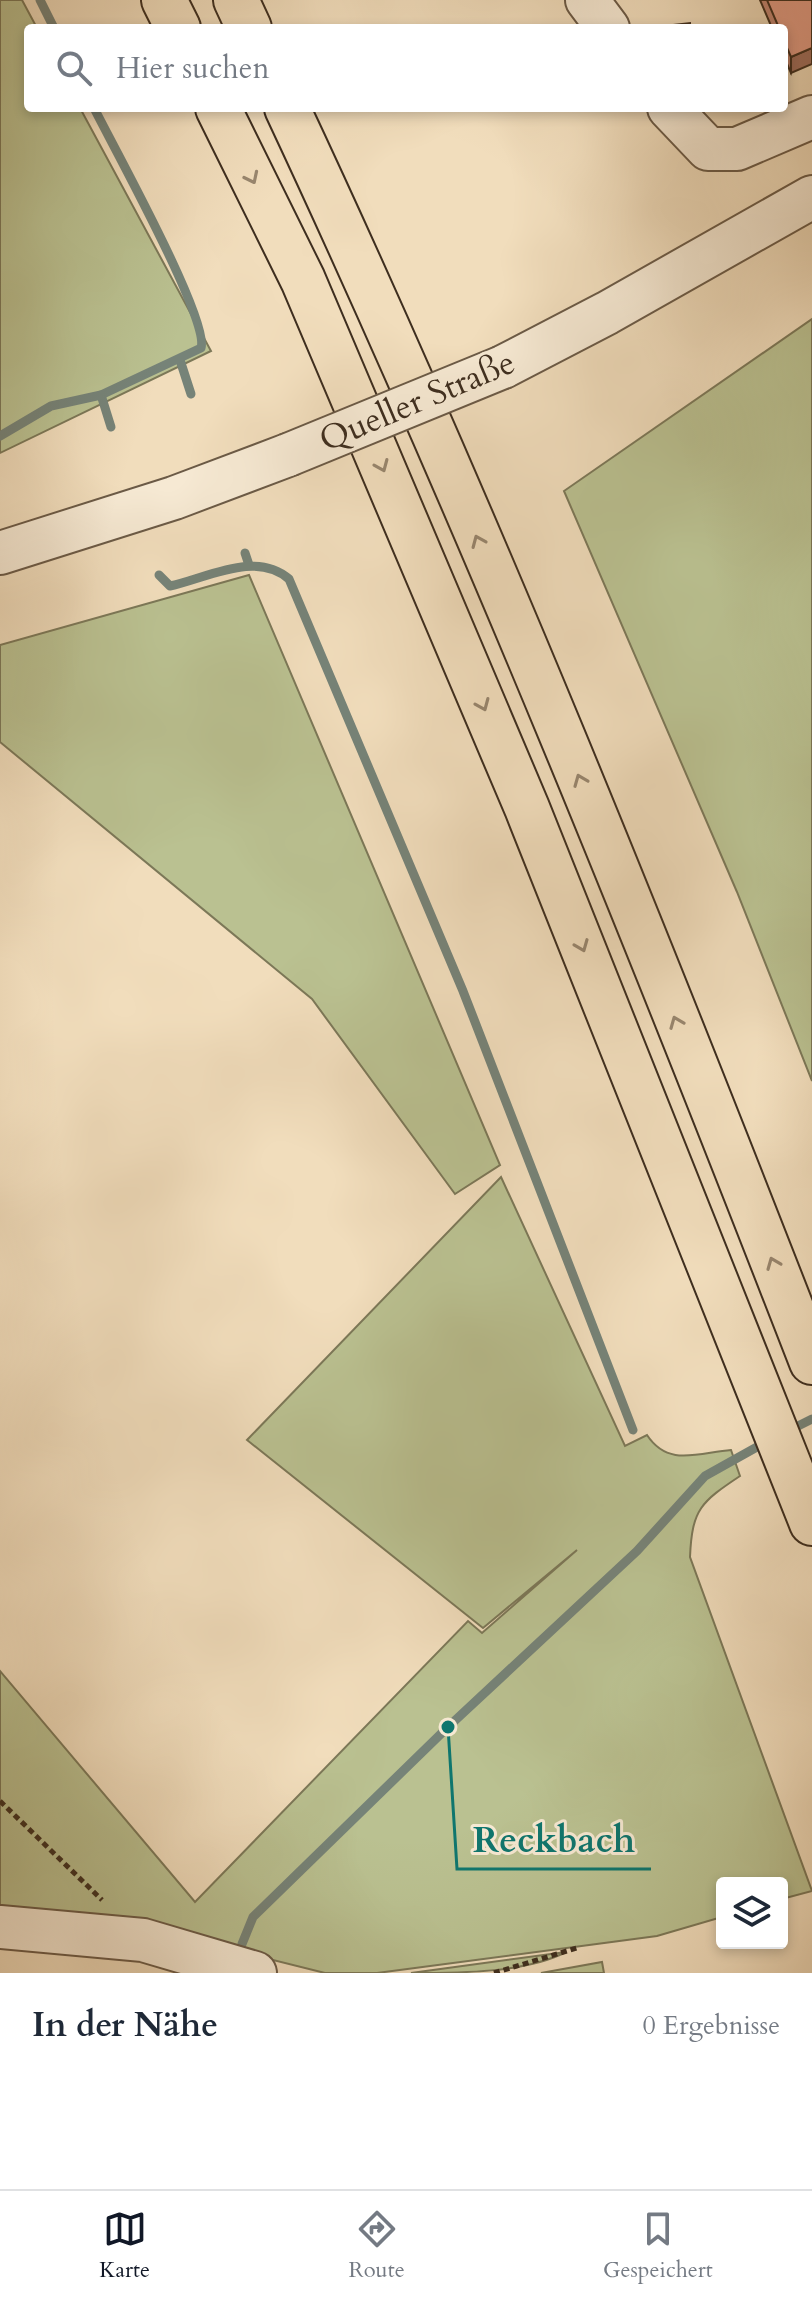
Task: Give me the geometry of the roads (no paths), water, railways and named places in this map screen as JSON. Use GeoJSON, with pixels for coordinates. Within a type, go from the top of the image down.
{"type":"FeatureCollection","features":[{"type":"Feature","properties":{"kind":"highway"},"geometry":{"type":"LineString","coordinates":[[164,0],[176,24]]}},
{"type":"Feature","properties":{"kind":"highway"},"geometry":{"type":"LineString","coordinates":[[236,0],[247,24]]}},
{"type":"Feature","properties":{"kind":"highway"},"geometry":{"type":"LineString","coordinates":[[220,112],[303,280],[527,808],[812,1523]]}},
{"type":"Feature","properties":{"kind":"highway"},"geometry":{"type":"LineString","coordinates":[[289,112],[365,276],[577,773],[812,1362]]}},
{"type":"Feature","properties":{"kind":"street"},"geometry":{"type":"LineString","coordinates":[[587,0],[605,24]]}},
{"type":"Feature","properties":{"kind":"street"},"geometry":{"type":"LineString","coordinates":[[673,112],[708,149],[737,149],[812,117]]}},
{"type":"Feature","properties":{"kind":"street","name":"Queller Straße"},"geometry":{"type":"LineString","coordinates":[[0,553],[174,498],[503,367],[634,299],[812,197]]}},
{"type":"Feature","properties":{"kind":"street"},"geometry":{"type":"LineString","coordinates":[[0,1927],[143,1940],[255,1973]]}},
{"type":"Feature","properties":{"kind":"waterway"},"geometry":{"type":"LineString","coordinates":[[40,0],[52,24]]}},
{"type":"Feature","properties":{"kind":"waterway"},"geometry":{"type":"LineString","coordinates":[[0,436],[51,406],[101,395],[201,348],[200,331],[176,270],[96,112]]}},
{"type":"Feature","properties":{"kind":"waterway"},"geometry":{"type":"LineString","coordinates":[[180,360],[191,394]]}},
{"type":"Feature","properties":{"kind":"waterway"},"geometry":{"type":"LineString","coordinates":[[101,395],[111,427]]}},
{"type":"Feature","properties":{"kind":"waterway"},"geometry":{"type":"LineString","coordinates":[[245,553],[249,565]]}},
{"type":"Feature","properties":{"kind":"waterway"},"geometry":{"type":"LineString","coordinates":[[159,575],[170,586],[247,566],[276,571],[289,579],[463,991],[633,1430]]}},
{"type":"Feature","properties":{"kind":"waterway"},"geometry":{"type":"LineString","coordinates":[[786,1432],[812,1419]]}},
{"type":"Feature","properties":{"kind":"waterway"},"geometry":{"type":"LineString","coordinates":[[242,1944],[253,1917],[448,1727],[637,1551],[705,1476],[766,1442]]}},
{"type":"Feature","properties":{"kind":"place","name":"Reckbach"},"geometry":{"type":"Point","coordinates":[448,1727]}}]}
